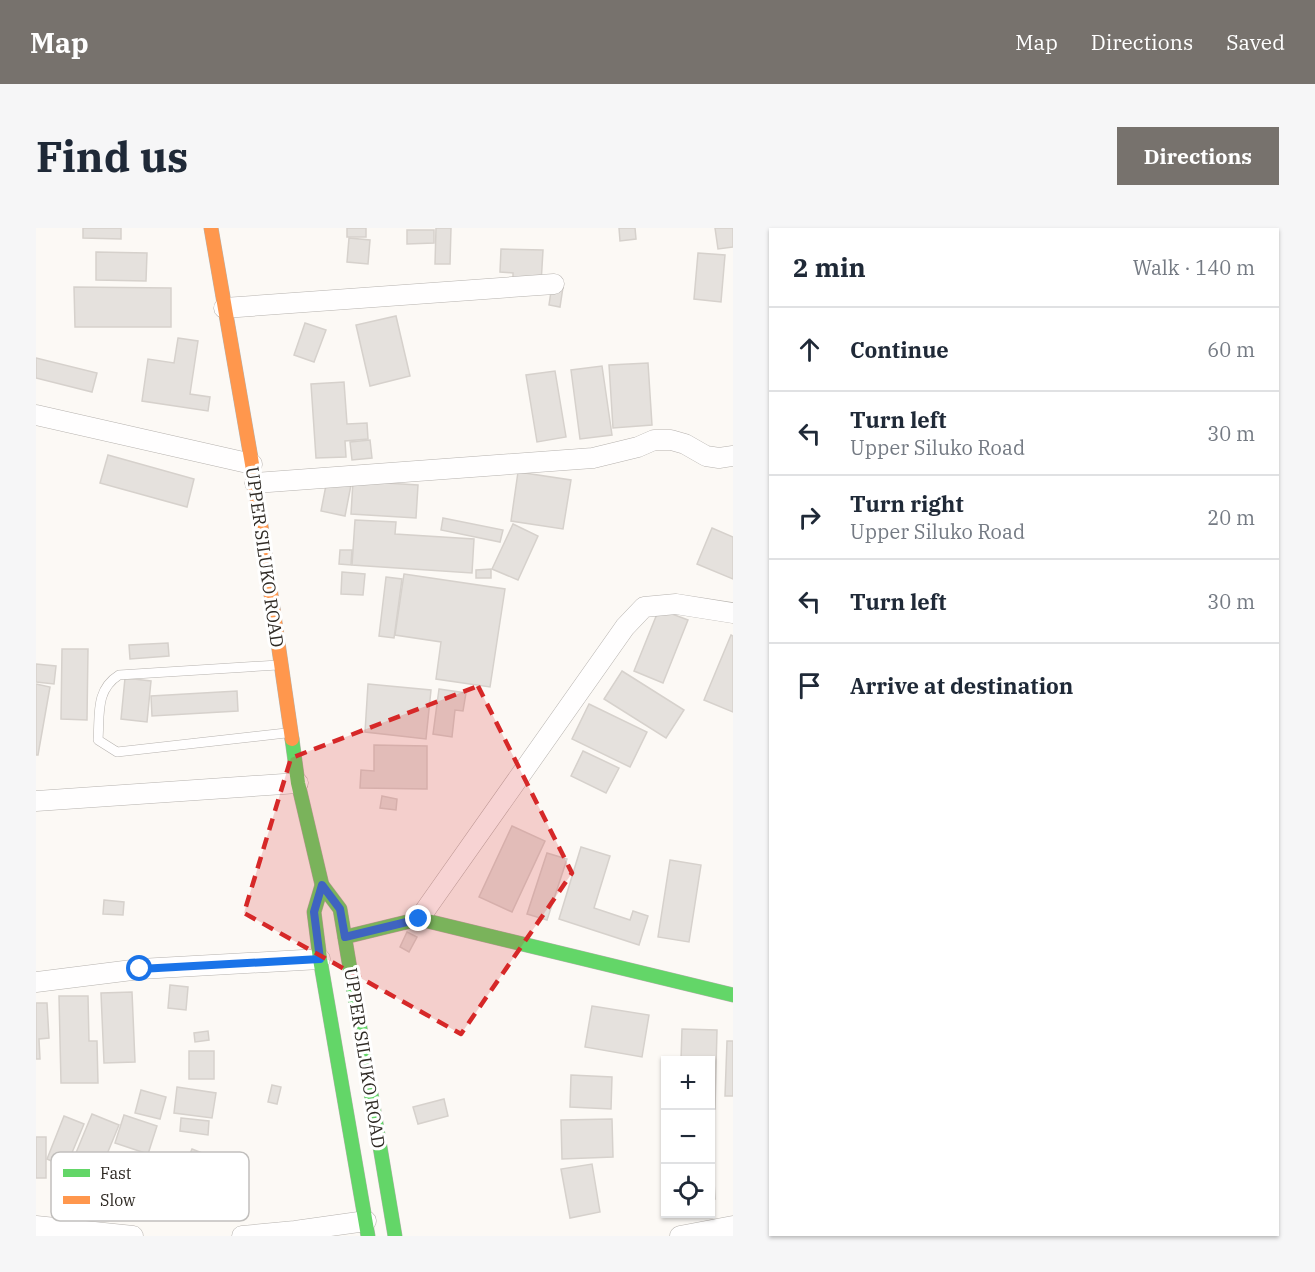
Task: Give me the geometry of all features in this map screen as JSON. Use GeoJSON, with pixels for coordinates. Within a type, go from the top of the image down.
{"type":"FeatureCollection","features":[{"type":"Feature","properties":{"kind":"main road","name":"UPPER SILUKO ROAD"},"geometry":{"type":"LineString","coordinates":[[212,228],[253,473],[298,783],[322,885],[340,909],[395,1236]]}},
{"type":"Feature","properties":{"kind":"main road","name":"UPPER SILUKO ROAD"},"geometry":{"type":"LineString","coordinates":[[322,885],[314,912],[320,959],[367,1228]]}},
{"type":"Feature","properties":{"kind":"main road"},"geometry":{"type":"LineString","coordinates":[[345,937],[419,919],[733,995]]}},
{"type":"Feature","properties":{"kind":"street"},"geometry":{"type":"LineString","coordinates":[[224,308],[554,284]]}},
{"type":"Feature","properties":{"kind":"street"},"geometry":{"type":"LineString","coordinates":[[36,415],[253,473],[594,458],[638,447],[654,440],[671,440],[686,444],[706,456],[719,458],[733,456]]}},
{"type":"Feature","properties":{"kind":"street"},"geometry":{"type":"LineString","coordinates":[[419,919],[625,627],[644,607],[676,604],[733,613]]}},
{"type":"Feature","properties":{"kind":"street"},"geometry":{"type":"LineString","coordinates":[[36,801],[298,783]]}},
{"type":"Feature","properties":{"kind":"street"},"geometry":{"type":"LineString","coordinates":[[36,982],[140,969],[320,959]]}},
{"type":"Feature","properties":{"kind":"street"},"geometry":{"type":"LineString","coordinates":[[36,1226],[133,1236]]}},
{"type":"Feature","properties":{"kind":"street"},"geometry":{"type":"LineString","coordinates":[[680,1236],[733,1226]]}},
{"type":"Feature","properties":{"kind":"street"},"geometry":{"type":"LineString","coordinates":[[242,1236],[367,1228]]}},
{"type":"Feature","properties":{"kind":"lane"},"geometry":{"type":"LineString","coordinates":[[281,665],[119,675],[108,682],[102,693],[98,740],[117,752],[291,732]]}},
{"type":"Feature","properties":{"kind":"highlighted area"},"geometry":{"type":"Polygon","coordinates":[[[478,686],[572,873],[461,1034],[244,913],[291,758],[478,686]]]}},
{"type":"Feature","properties":{"kind":"building"},"geometry":{"type":"Polygon","coordinates":[[[83,228],[121,228],[121,239],[83,238],[83,228]]]}},
{"type":"Feature","properties":{"kind":"building"},"geometry":{"type":"Polygon","coordinates":[[[347,228],[366,228],[366,237],[347,237],[347,228]]]}},
{"type":"Feature","properties":{"kind":"building"},"geometry":{"type":"Polygon","coordinates":[[[436,228],[451,228],[450,264],[435,264],[436,228]]]}},
{"type":"Feature","properties":{"kind":"building"},"geometry":{"type":"Polygon","coordinates":[[[619,228],[635,228],[636,239],[620,241],[619,228]]]}},
{"type":"Feature","properties":{"kind":"building"},"geometry":{"type":"Polygon","coordinates":[[[715,228],[733,228],[733,247],[718,249],[715,228]]]}},
{"type":"Feature","properties":{"kind":"building"},"geometry":{"type":"Polygon","coordinates":[[[407,230],[434,230],[434,243],[407,244],[407,230]]]}},
{"type":"Feature","properties":{"kind":"building"},"geometry":{"type":"Polygon","coordinates":[[[349,238],[370,240],[368,264],[347,262],[349,238]]]}},
{"type":"Feature","properties":{"kind":"building"},"geometry":{"type":"Polygon","coordinates":[[[501,249],[543,250],[541,284],[513,283],[513,273],[500,272],[501,249]]]}},
{"type":"Feature","properties":{"kind":"building"},"geometry":{"type":"Polygon","coordinates":[[[96,252],[147,253],[146,281],[96,280],[96,252]]]}},
{"type":"Feature","properties":{"kind":"building"},"geometry":{"type":"Polygon","coordinates":[[[698,253],[725,255],[721,302],[694,299],[698,253]]]}},
{"type":"Feature","properties":{"kind":"building"},"geometry":{"type":"Polygon","coordinates":[[[552,285],[563,287],[560,307],[549,305],[552,285]]]}},
{"type":"Feature","properties":{"kind":"building"},"geometry":{"type":"Polygon","coordinates":[[[74,287],[171,288],[171,327],[75,327],[74,287]]]}},
{"type":"Feature","properties":{"kind":"building"},"geometry":{"type":"Polygon","coordinates":[[[396,316],[410,376],[370,386],[356,325],[396,316]]]}},
{"type":"Feature","properties":{"kind":"building"},"geometry":{"type":"Polygon","coordinates":[[[305,323],[326,330],[314,362],[294,355],[305,323]]]}},
{"type":"Feature","properties":{"kind":"building"},"geometry":{"type":"Polygon","coordinates":[[[178,338],[198,341],[190,394],[210,397],[208,411],[142,401],[148,359],[174,363],[178,338]]]}},
{"type":"Feature","properties":{"kind":"building"},"geometry":{"type":"Polygon","coordinates":[[[36,358],[97,373],[92,392],[36,378],[36,358]]]}},
{"type":"Feature","properties":{"kind":"building"},"geometry":{"type":"Polygon","coordinates":[[[648,363],[652,425],[613,428],[609,365],[648,363]]]}},
{"type":"Feature","properties":{"kind":"building"},"geometry":{"type":"Polygon","coordinates":[[[602,366],[612,435],[580,439],[571,370],[602,366]]]}},
{"type":"Feature","properties":{"kind":"building"},"geometry":{"type":"Polygon","coordinates":[[[555,371],[566,437],[537,442],[526,375],[555,371]]]}},
{"type":"Feature","properties":{"kind":"building"},"geometry":{"type":"Polygon","coordinates":[[[344,382],[347,424],[367,423],[368,439],[345,441],[346,457],[316,458],[311,384],[344,382]]]}},
{"type":"Feature","properties":{"kind":"building"},"geometry":{"type":"Polygon","coordinates":[[[370,440],[372,458],[352,460],[350,442],[370,440]]]}},
{"type":"Feature","properties":{"kind":"building"},"geometry":{"type":"Polygon","coordinates":[[[108,455],[194,479],[187,507],[100,483],[108,455]]]}},
{"type":"Feature","properties":{"kind":"building"},"geometry":{"type":"Polygon","coordinates":[[[518,472],[571,480],[563,529],[511,521],[518,472]]]}},
{"type":"Feature","properties":{"kind":"building"},"geometry":{"type":"Polygon","coordinates":[[[327,480],[351,485],[345,516],[321,511],[327,480]]]}},
{"type":"Feature","properties":{"kind":"building"},"geometry":{"type":"Polygon","coordinates":[[[353,481],[418,485],[416,518],[351,514],[353,481]]]}},
{"type":"Feature","properties":{"kind":"building"},"geometry":{"type":"Polygon","coordinates":[[[443,518],[503,530],[500,542],[441,530],[443,518]]]}},
{"type":"Feature","properties":{"kind":"building"},"geometry":{"type":"Polygon","coordinates":[[[355,520],[396,522],[395,534],[474,539],[472,573],[352,565],[355,520]]]}},
{"type":"Feature","properties":{"kind":"building"},"geometry":{"type":"Polygon","coordinates":[[[513,524],[538,536],[518,580],[492,569],[513,524]]]}},
{"type":"Feature","properties":{"kind":"building"},"geometry":{"type":"Polygon","coordinates":[[[712,528],[733,537],[733,579],[697,564],[712,528]]]}},
{"type":"Feature","properties":{"kind":"building"},"geometry":{"type":"Polygon","coordinates":[[[340,550],[352,550],[351,565],[339,564],[340,550]]]}},
{"type":"Feature","properties":{"kind":"building"},"geometry":{"type":"Polygon","coordinates":[[[491,569],[491,578],[476,578],[476,570],[491,569]]]}},
{"type":"Feature","properties":{"kind":"building"},"geometry":{"type":"Polygon","coordinates":[[[342,572],[365,574],[363,595],[341,594],[342,572]]]}},
{"type":"Feature","properties":{"kind":"building"},"geometry":{"type":"Polygon","coordinates":[[[404,574],[505,589],[490,687],[436,679],[441,642],[395,635],[404,574]]]}},
{"type":"Feature","properties":{"kind":"building"},"geometry":{"type":"Polygon","coordinates":[[[386,577],[402,579],[394,638],[379,636],[386,577]]]}},
{"type":"Feature","properties":{"kind":"building"},"geometry":{"type":"Polygon","coordinates":[[[659,609],[688,620],[663,683],[634,671],[659,609]]]}},
{"type":"Feature","properties":{"kind":"building"},"geometry":{"type":"Polygon","coordinates":[[[731,635],[733,636],[733,712],[704,700],[731,635]]]}},
{"type":"Feature","properties":{"kind":"building"},"geometry":{"type":"Polygon","coordinates":[[[168,643],[169,656],[130,659],[129,645],[168,643]]]}},
{"type":"Feature","properties":{"kind":"building"},"geometry":{"type":"Polygon","coordinates":[[[62,649],[88,649],[87,720],[61,719],[62,649]]]}},
{"type":"Feature","properties":{"kind":"building"},"geometry":{"type":"Polygon","coordinates":[[[36,664],[56,666],[54,684],[36,682],[36,664]]]}},
{"type":"Feature","properties":{"kind":"building"},"geometry":{"type":"Polygon","coordinates":[[[622,671],[684,710],[666,738],[604,699],[622,671]]]}},
{"type":"Feature","properties":{"kind":"building"},"geometry":{"type":"Polygon","coordinates":[[[125,678],[151,681],[147,722],[121,719],[125,678]]]}},
{"type":"Feature","properties":{"kind":"building"},"geometry":{"type":"Polygon","coordinates":[[[36,684],[50,687],[38,755],[36,755],[36,684]]]}},
{"type":"Feature","properties":{"kind":"building"},"geometry":{"type":"Polygon","coordinates":[[[368,684],[431,690],[426,739],[365,732],[368,684]]]}},
{"type":"Feature","properties":{"kind":"building"},"geometry":{"type":"Polygon","coordinates":[[[439,689],[466,693],[463,711],[455,710],[452,737],[433,734],[439,689]]]}},
{"type":"Feature","properties":{"kind":"building"},"geometry":{"type":"Polygon","coordinates":[[[237,691],[238,711],[152,716],[151,696],[237,691]]]}},
{"type":"Feature","properties":{"kind":"building"},"geometry":{"type":"Polygon","coordinates":[[[589,704],[647,732],[630,767],[572,739],[589,704]]]}},
{"type":"Feature","properties":{"kind":"building"},"geometry":{"type":"Polygon","coordinates":[[[374,745],[427,746],[427,789],[360,788],[361,770],[374,771],[374,745]]]}},
{"type":"Feature","properties":{"kind":"building"},"geometry":{"type":"Polygon","coordinates":[[[583,751],[619,768],[606,793],[571,776],[583,751]]]}},
{"type":"Feature","properties":{"kind":"building"},"geometry":{"type":"Polygon","coordinates":[[[382,796],[397,799],[396,810],[380,808],[382,796]]]}},
{"type":"Feature","properties":{"kind":"building"},"geometry":{"type":"Polygon","coordinates":[[[512,826],[545,841],[512,912],[479,897],[512,826]]]}},
{"type":"Feature","properties":{"kind":"building"},"geometry":{"type":"Polygon","coordinates":[[[581,847],[610,856],[594,908],[630,920],[633,911],[648,916],[639,945],[559,919],[581,847]]]}},
{"type":"Feature","properties":{"kind":"building"},"geometry":{"type":"Polygon","coordinates":[[[547,853],[567,859],[547,920],[527,914],[547,853]]]}},
{"type":"Feature","properties":{"kind":"building"},"geometry":{"type":"Polygon","coordinates":[[[670,860],[701,865],[689,942],[658,937],[670,860]]]}},
{"type":"Feature","properties":{"kind":"building"},"geometry":{"type":"Polygon","coordinates":[[[104,900],[124,902],[123,915],[103,914],[104,900]]]}},
{"type":"Feature","properties":{"kind":"building"},"geometry":{"type":"Polygon","coordinates":[[[407,932],[417,937],[409,952],[400,947],[407,932]]]}},
{"type":"Feature","properties":{"kind":"building"},"geometry":{"type":"Polygon","coordinates":[[[170,985],[188,987],[186,1010],[168,1008],[170,985]]]}},
{"type":"Feature","properties":{"kind":"building"},"geometry":{"type":"Polygon","coordinates":[[[132,992],[135,1062],[104,1063],[101,993],[132,992]]]}},
{"type":"Feature","properties":{"kind":"building"},"geometry":{"type":"Polygon","coordinates":[[[59,996],[88,996],[89,1041],[97,1041],[98,1083],[61,1083],[59,996]]]}},
{"type":"Feature","properties":{"kind":"building"},"geometry":{"type":"Polygon","coordinates":[[[36,1003],[47,1003],[49,1038],[39,1039],[40,1059],[36,1059],[36,1003]]]}},
{"type":"Feature","properties":{"kind":"building"},"geometry":{"type":"Polygon","coordinates":[[[592,1006],[649,1015],[642,1057],[585,1047],[592,1006]]]}},
{"type":"Feature","properties":{"kind":"building"},"geometry":{"type":"Polygon","coordinates":[[[682,1029],[717,1030],[715,1109],[715,1056],[681,1056],[682,1029]]]}},
{"type":"Feature","properties":{"kind":"building"},"geometry":{"type":"Polygon","coordinates":[[[208,1031],[209,1040],[195,1042],[194,1033],[208,1031]]]}},
{"type":"Feature","properties":{"kind":"building"},"geometry":{"type":"Polygon","coordinates":[[[727,1041],[733,1041],[733,1096],[725,1096],[727,1041]]]}},
{"type":"Feature","properties":{"kind":"building"},"geometry":{"type":"Polygon","coordinates":[[[189,1051],[214,1051],[214,1079],[189,1079],[189,1051]]]}},
{"type":"Feature","properties":{"kind":"building"},"geometry":{"type":"Polygon","coordinates":[[[571,1075],[612,1077],[611,1109],[570,1107],[571,1075]]]}},
{"type":"Feature","properties":{"kind":"building"},"geometry":{"type":"Polygon","coordinates":[[[272,1085],[281,1087],[277,1104],[268,1102],[272,1085]]]}},
{"type":"Feature","properties":{"kind":"building"},"geometry":{"type":"Polygon","coordinates":[[[177,1087],[216,1093],[212,1118],[174,1113],[177,1087]]]}},
{"type":"Feature","properties":{"kind":"building"},"geometry":{"type":"Polygon","coordinates":[[[141,1090],[166,1097],[160,1119],[135,1113],[141,1090]]]}},
{"type":"Feature","properties":{"kind":"building"},"geometry":{"type":"Polygon","coordinates":[[[444,1099],[448,1116],[418,1124],[413,1107],[444,1099]]]}},
{"type":"Feature","properties":{"kind":"building"},"geometry":{"type":"Polygon","coordinates":[[[92,1114],[119,1125],[108,1152],[76,1152],[92,1114]]]}},
{"type":"Feature","properties":{"kind":"building"},"geometry":{"type":"Polygon","coordinates":[[[124,1115],[157,1126],[149,1152],[115,1143],[124,1115]]]}},
{"type":"Feature","properties":{"kind":"building"},"geometry":{"type":"Polygon","coordinates":[[[64,1116],[84,1124],[72,1152],[51,1152],[51,1161],[47,1159],[64,1116]]]}},
{"type":"Feature","properties":{"kind":"building"},"geometry":{"type":"Polygon","coordinates":[[[181,1118],[209,1121],[208,1135],[180,1131],[181,1118]]]}},
{"type":"Feature","properties":{"kind":"building"},"geometry":{"type":"Polygon","coordinates":[[[612,1119],[613,1157],[562,1159],[561,1120],[612,1119]]]}},
{"type":"Feature","properties":{"kind":"building"},"geometry":{"type":"Polygon","coordinates":[[[36,1137],[46,1137],[46,1178],[36,1178],[36,1137]]]}},
{"type":"Feature","properties":{"kind":"building"},"geometry":{"type":"Polygon","coordinates":[[[592,1164],[600,1212],[570,1218],[561,1169],[592,1164]]]}},
{"type":"Feature","properties":{"kind":"traffic: fast"},"geometry":{"type":"LineString","coordinates":[[292,739],[298,783],[322,885],[340,909],[395,1236]]}},
{"type":"Feature","properties":{"kind":"traffic: fast"},"geometry":{"type":"LineString","coordinates":[[322,885],[314,912],[320,959],[368,1236]]}},
{"type":"Feature","properties":{"kind":"traffic: fast"},"geometry":{"type":"LineString","coordinates":[[345,937],[419,919],[733,995]]}},
{"type":"Feature","properties":{"kind":"traffic: slow"},"geometry":{"type":"LineString","coordinates":[[211,228],[252,464],[292,739]]}},
{"type":"Feature","properties":{"kind":"route"},"geometry":{"type":"LineString","coordinates":[[140,969],[320,959],[314,912],[322,885],[340,909],[345,937],[419,919]]}}]}
